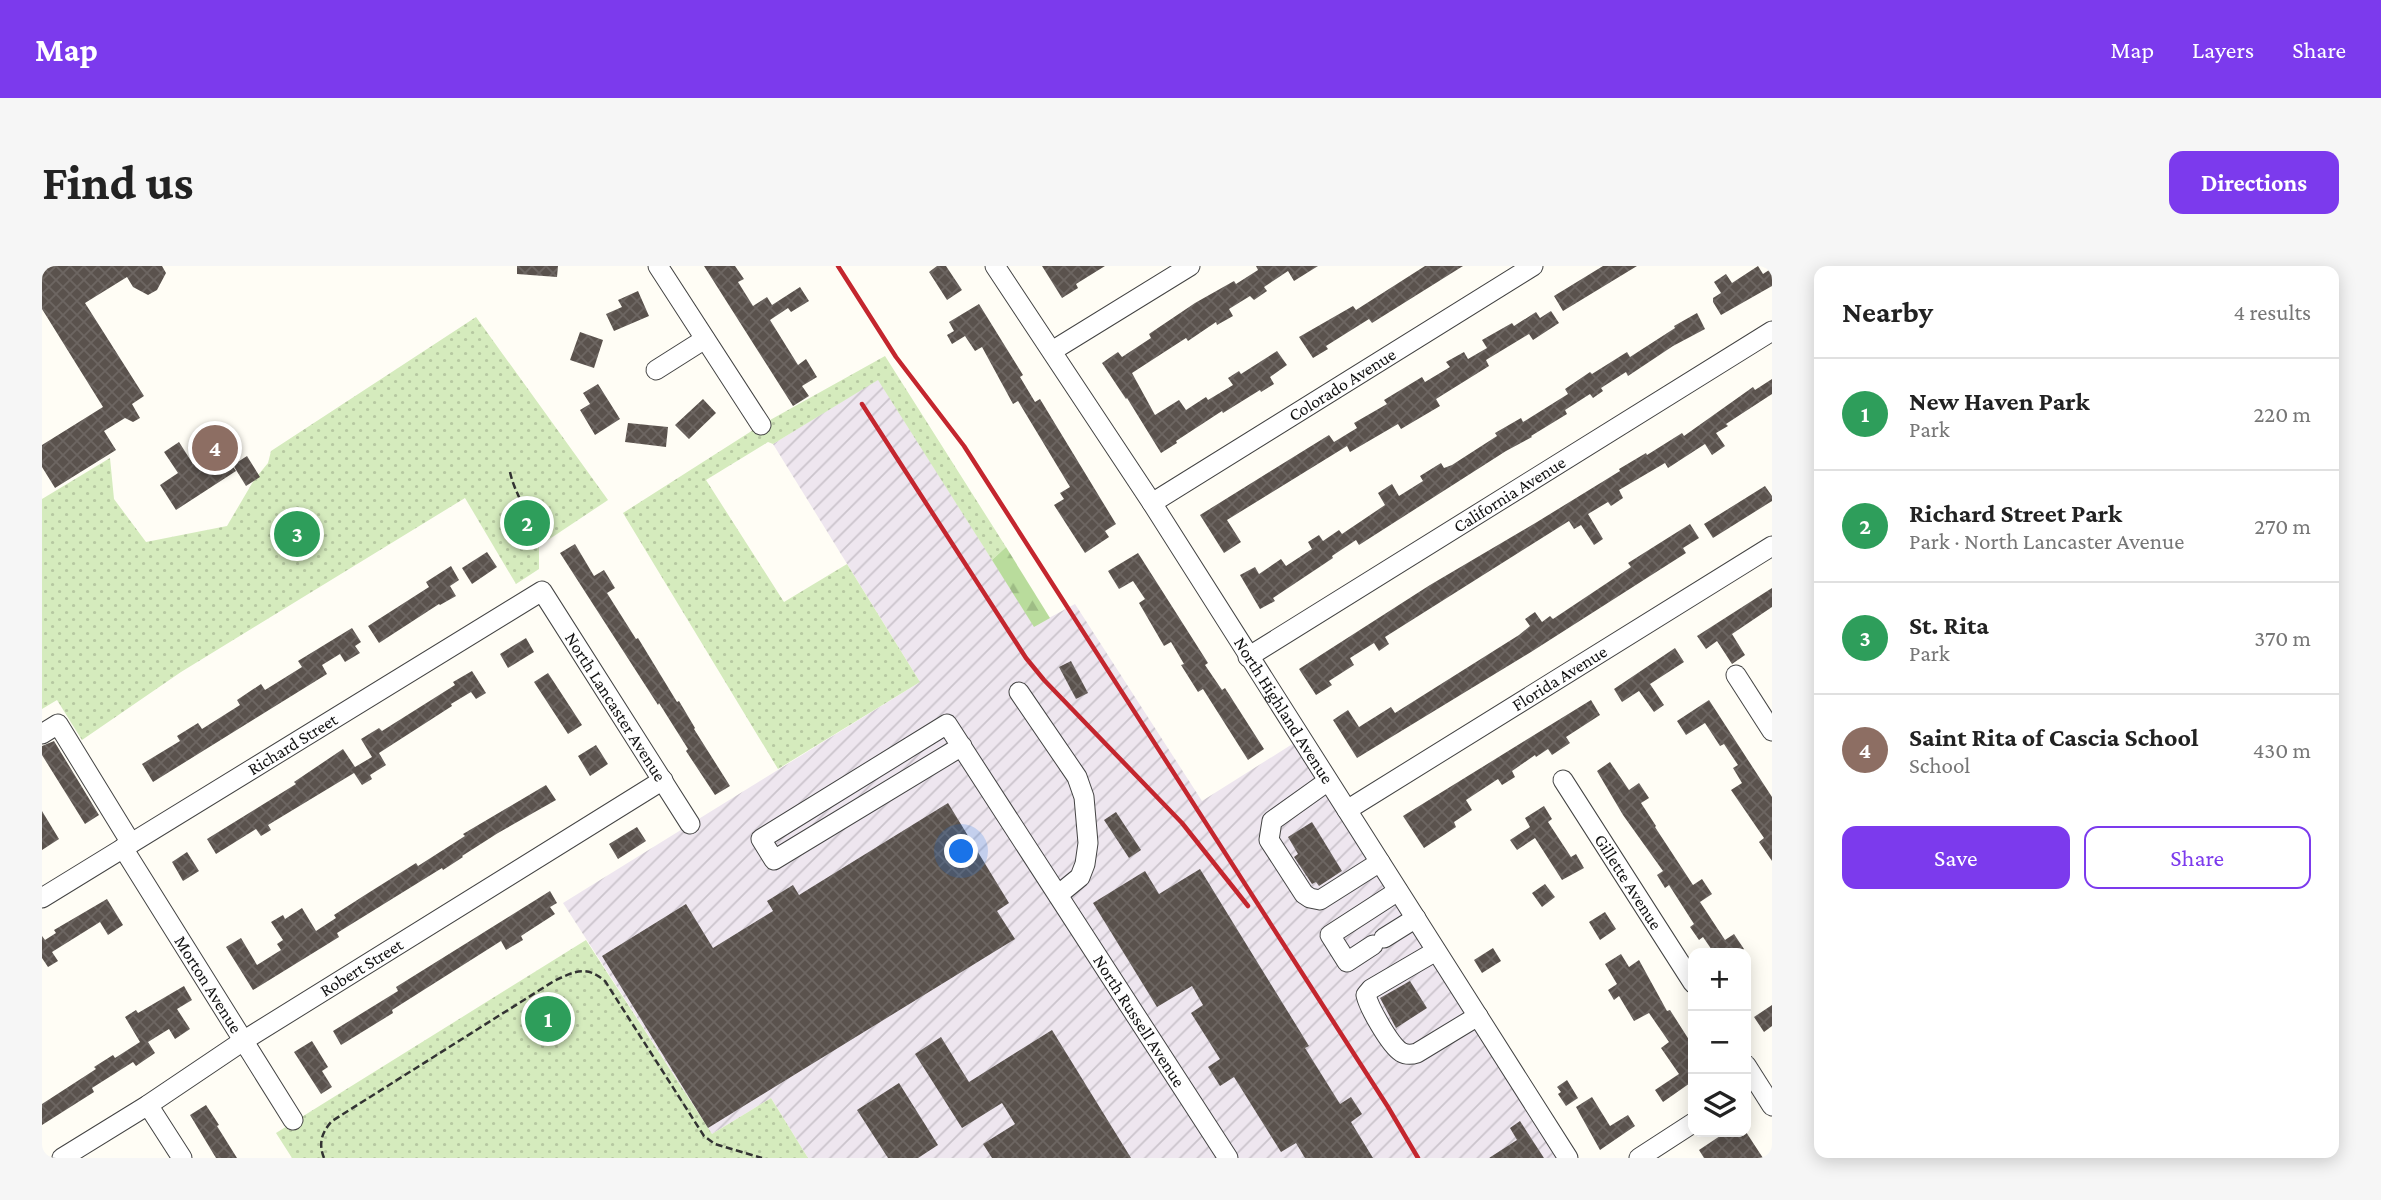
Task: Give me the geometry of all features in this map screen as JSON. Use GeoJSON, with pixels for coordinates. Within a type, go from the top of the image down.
{"type":"FeatureCollection","features":[{"type":"Feature","properties":{"kind":"street"},"geometry":{"type":"LineString","coordinates":[[658,266],[761,425]]}},
{"type":"Feature","properties":{"kind":"street","name":"North Highland Avenue"},"geometry":{"type":"LineString","coordinates":[[995,266],[1152,503],[1568,1158]]}},
{"type":"Feature","properties":{"kind":"street"},"geometry":{"type":"LineString","coordinates":[[1052,351],[1190,266]]}},
{"type":"Feature","properties":{"kind":"street","name":"Colorado Avenue"},"geometry":{"type":"LineString","coordinates":[[1152,503],[1533,266]]}},
{"type":"Feature","properties":{"kind":"street","name":"California Avenue"},"geometry":{"type":"LineString","coordinates":[[1248,657],[1772,331]]}},
{"type":"Feature","properties":{"kind":"street"},"geometry":{"type":"LineString","coordinates":[[656,370],[705,339]]}},
{"type":"Feature","properties":{"kind":"street","name":"Florida Avenue"},"geometry":{"type":"LineString","coordinates":[[1347,810],[1772,546]]}},
{"type":"Feature","properties":{"kind":"street","name":"North Lancaster Avenue"},"geometry":{"type":"LineString","coordinates":[[542,590],[690,824]]}},
{"type":"Feature","properties":{"kind":"street","name":"Richard Street"},"geometry":{"type":"LineString","coordinates":[[47,895],[542,590]]}},
{"type":"Feature","properties":{"kind":"street"},"geometry":{"type":"LineString","coordinates":[[1736,675],[1772,732]]}},
{"type":"Feature","properties":{"kind":"street"},"geometry":{"type":"LineString","coordinates":[[1019,692],[1077,777],[1084,797],[1088,843],[1086,864],[1080,877],[1055,889]]}},
{"type":"Feature","properties":{"kind":"street","name":"Morton Avenue"},"geometry":{"type":"LineString","coordinates":[[42,734],[58,724],[127,846],[293,1120]]}},
{"type":"Feature","properties":{"kind":"street","name":"North Russell Avenue"},"geometry":{"type":"LineString","coordinates":[[962,746],[774,860],[761,839],[947,724],[962,746],[1055,889],[1227,1158]]}},
{"type":"Feature","properties":{"kind":"street","name":"Robert Street"},"geometry":{"type":"LineString","coordinates":[[62,1158],[148,1105],[243,1041],[663,780]]}},
{"type":"Feature","properties":{"kind":"street","name":"Gillette Avenue"},"geometry":{"type":"LineString","coordinates":[[1563,780],[1688,976]]}},
{"type":"Feature","properties":{"kind":"street"},"geometry":{"type":"LineString","coordinates":[[1328,781],[1272,821],[1269,840],[1304,894],[1320,900],[1380,862]]}},
{"type":"Feature","properties":{"kind":"street"},"geometry":{"type":"LineString","coordinates":[[42,875],[47,895]]}},
{"type":"Feature","properties":{"kind":"street"},"geometry":{"type":"LineString","coordinates":[[1398,891],[1329,935],[1347,962],[1416,918]]}},
{"type":"Feature","properties":{"kind":"street"},"geometry":{"type":"LineString","coordinates":[[1436,951],[1371,989],[1366,995],[1368,1005],[1398,1051],[1409,1055],[1417,1053],[1478,1016]]}},
{"type":"Feature","properties":{"kind":"street"},"geometry":{"type":"LineString","coordinates":[[1755,1077],[1772,1107]]}},
{"type":"Feature","properties":{"kind":"street"},"geometry":{"type":"LineString","coordinates":[[148,1105],[182,1158]]}},
{"type":"Feature","properties":{"kind":"street"},"geometry":{"type":"LineString","coordinates":[[1639,1158],[1688,1126]]}},
{"type":"Feature","properties":{"kind":"path"},"geometry":{"type":"LineString","coordinates":[[510,472],[513,486],[525,510],[530,532],[538,546]]}},
{"type":"Feature","properties":{"kind":"path"},"geometry":{"type":"LineString","coordinates":[[324,1158],[321,1140],[323,1131],[332,1121],[554,981],[581,970],[594,972],[605,981],[704,1136],[715,1144],[762,1158]]}},
{"type":"Feature","properties":{"kind":"shaded area"},"geometry":{"type":"Polygon","coordinates":[[[878,379],[1034,626],[1075,604],[1202,801],[1294,743],[1565,1158],[808,1158],[771,1098],[712,1134],[563,903],[920,682],[773,444],[878,379]]]}},
{"type":"Feature","properties":{"kind":"green space"},"geometry":{"type":"Polygon","coordinates":[[[476,317],[608,500],[539,546],[539,569],[516,584],[465,498],[181,672],[82,740],[57,700],[42,709],[42,499],[110,458],[114,499],[146,542],[227,526],[254,480],[268,463],[271,451],[476,317]]]}},
{"type":"Feature","properties":{"kind":"green space"},"geometry":{"type":"Polygon","coordinates":[[[885,356],[1006,547],[992,560],[878,380],[773,444],[768,442],[706,480],[784,602],[847,564],[920,682],[778,769],[623,513],[761,425],[885,356]]]}},
{"type":"Feature","properties":{"kind":"green space"},"geometry":{"type":"Polygon","coordinates":[[[1006,547],[1050,618],[1034,627],[992,560],[1006,547]]]}},
{"type":"Feature","properties":{"kind":"green space"},"geometry":{"type":"Polygon","coordinates":[[[586,940],[712,1134],[771,1098],[808,1158],[292,1158],[276,1133],[586,940]]]}},
{"type":"Feature","properties":{"kind":"building"},"geometry":{"type":"Polygon","coordinates":[[[42,266],[162,266],[166,273],[157,290],[148,295],[133,287],[127,277],[85,303],[144,396],[132,404],[140,418],[133,422],[125,418],[104,431],[116,450],[55,488],[42,467],[42,445],[103,407],[42,309],[42,266]]]}},
{"type":"Feature","properties":{"kind":"building"},"geometry":{"type":"Polygon","coordinates":[[[517,266],[558,266],[557,277],[517,274],[517,266]]]}},
{"type":"Feature","properties":{"kind":"building"},"geometry":{"type":"Polygon","coordinates":[[[704,266],[735,266],[744,279],[738,282],[753,306],[767,297],[772,305],[800,287],[809,301],[791,312],[788,308],[770,320],[798,365],[806,359],[817,377],[802,386],[809,396],[793,406],[704,266]]]}},
{"type":"Feature","properties":{"kind":"building"},"geometry":{"type":"Polygon","coordinates":[[[937,266],[946,266],[962,290],[947,300],[929,272],[937,266]]]}},
{"type":"Feature","properties":{"kind":"building"},"geometry":{"type":"Polygon","coordinates":[[[1042,266],[1105,266],[1076,284],[1078,288],[1062,298],[1042,266]]]}},
{"type":"Feature","properties":{"kind":"building"},"geometry":{"type":"Polygon","coordinates":[[[1256,266],[1318,266],[1294,281],[1288,271],[1264,287],[1267,291],[1254,300],[1250,296],[1229,309],[1233,316],[1217,325],[1216,322],[1188,341],[1186,338],[1132,373],[1155,415],[1179,400],[1186,410],[1206,397],[1208,400],[1233,385],[1228,378],[1239,371],[1241,374],[1277,351],[1287,365],[1270,377],[1274,384],[1223,413],[1222,411],[1161,453],[1102,363],[1118,352],[1122,357],[1151,338],[1149,334],[1195,303],[1234,281],[1236,284],[1258,270],[1256,266]]]}},
{"type":"Feature","properties":{"kind":"building"},"geometry":{"type":"Polygon","coordinates":[[[1425,266],[1463,266],[1372,323],[1369,319],[1326,346],[1328,349],[1313,358],[1299,337],[1353,306],[1356,310],[1425,266]]]}},
{"type":"Feature","properties":{"kind":"building"},"geometry":{"type":"Polygon","coordinates":[[[1603,266],[1637,266],[1563,311],[1554,296],[1603,266]]]}},
{"type":"Feature","properties":{"kind":"building"},"geometry":{"type":"Polygon","coordinates":[[[1758,266],[1763,274],[1772,268],[1772,286],[1721,315],[1713,302],[1713,298],[1721,293],[1714,282],[1726,274],[1732,283],[1758,266]]]}},
{"type":"Feature","properties":{"kind":"building"},"geometry":{"type":"Polygon","coordinates":[[[638,291],[649,316],[614,331],[606,314],[622,307],[618,300],[638,291]]]}},
{"type":"Feature","properties":{"kind":"building"},"geometry":{"type":"Polygon","coordinates":[[[979,304],[1023,375],[1020,377],[1035,402],[1040,399],[1116,524],[1105,531],[1109,537],[1085,553],[1054,505],[1064,499],[1060,493],[1070,487],[1018,401],[1013,404],[982,347],[975,351],[965,336],[952,344],[947,335],[954,331],[949,322],[979,304]]]}},
{"type":"Feature","properties":{"kind":"building"},"geometry":{"type":"Polygon","coordinates":[[[1551,311],[1559,323],[1533,340],[1529,334],[1486,360],[1489,366],[1436,399],[1440,406],[1401,429],[1398,424],[1350,452],[1347,446],[1227,520],[1241,542],[1224,553],[1200,515],[1329,435],[1334,442],[1357,428],[1354,423],[1387,404],[1384,400],[1422,377],[1425,382],[1450,367],[1446,362],[1464,352],[1468,359],[1487,348],[1482,340],[1512,323],[1514,326],[1536,312],[1540,318],[1551,311]]]}},
{"type":"Feature","properties":{"kind":"building"},"geometry":{"type":"Polygon","coordinates":[[[1697,313],[1705,329],[1673,346],[1628,376],[1626,372],[1601,388],[1603,391],[1593,398],[1590,394],[1565,410],[1567,414],[1532,437],[1359,545],[1356,540],[1273,598],[1275,601],[1260,609],[1240,575],[1255,567],[1259,574],[1281,559],[1286,566],[1312,549],[1308,542],[1319,535],[1323,541],[1339,530],[1342,534],[1385,505],[1378,493],[1392,484],[1399,496],[1423,481],[1420,476],[1441,463],[1444,468],[1452,465],[1497,436],[1495,433],[1521,418],[1523,422],[1568,394],[1565,389],[1590,372],[1592,374],[1627,352],[1630,357],[1697,313]]]}},
{"type":"Feature","properties":{"kind":"building"},"geometry":{"type":"Polygon","coordinates":[[[580,332],[603,340],[594,368],[570,360],[580,332]]]}},
{"type":"Feature","properties":{"kind":"building"},"geometry":{"type":"Polygon","coordinates":[[[1772,379],[1772,394],[1716,433],[1725,446],[1712,455],[1705,444],[1668,468],[1665,463],[1619,490],[1623,498],[1611,506],[1608,502],[1588,514],[1603,539],[1594,545],[1581,525],[1574,529],[1569,521],[1385,637],[1389,644],[1379,651],[1374,643],[1350,658],[1354,665],[1329,681],[1332,685],[1316,695],[1299,669],[1430,585],[1620,471],[1619,469],[1682,433],[1684,436],[1753,387],[1755,390],[1772,379]]]}},
{"type":"Feature","properties":{"kind":"building"},"geometry":{"type":"Polygon","coordinates":[[[598,384],[620,419],[595,435],[580,410],[590,404],[583,393],[598,384]]]}},
{"type":"Feature","properties":{"kind":"building"},"geometry":{"type":"Polygon","coordinates":[[[703,399],[716,413],[689,439],[675,425],[703,399]]]}},
{"type":"Feature","properties":{"kind":"building"},"geometry":{"type":"Polygon","coordinates":[[[628,423],[668,427],[666,447],[625,442],[628,423]]]}},
{"type":"Feature","properties":{"kind":"building"},"geometry":{"type":"Polygon","coordinates":[[[179,442],[193,464],[220,447],[236,471],[176,510],[160,485],[178,473],[164,452],[179,442]]]}},
{"type":"Feature","properties":{"kind":"building"},"geometry":{"type":"Polygon","coordinates":[[[247,456],[260,477],[246,486],[233,465],[247,456]]]}},
{"type":"Feature","properties":{"kind":"building"},"geometry":{"type":"Polygon","coordinates":[[[1765,486],[1772,496],[1772,501],[1713,538],[1704,524],[1765,486]]]}},
{"type":"Feature","properties":{"kind":"building"},"geometry":{"type":"Polygon","coordinates":[[[1690,524],[1699,538],[1683,548],[1686,553],[1357,758],[1333,720],[1348,710],[1359,727],[1391,707],[1395,713],[1519,635],[1530,626],[1525,619],[1535,612],[1542,622],[1550,616],[1553,619],[1631,567],[1628,563],[1690,524]]]}},
{"type":"Feature","properties":{"kind":"building"},"geometry":{"type":"Polygon","coordinates":[[[575,544],[594,576],[604,570],[615,588],[607,593],[677,702],[679,701],[730,786],[715,795],[659,703],[658,705],[560,553],[575,544]]]}},
{"type":"Feature","properties":{"kind":"building"},"geometry":{"type":"Polygon","coordinates":[[[487,552],[497,567],[472,584],[462,568],[487,552]]]}},
{"type":"Feature","properties":{"kind":"building"},"geometry":{"type":"Polygon","coordinates":[[[1138,553],[1208,663],[1205,665],[1222,690],[1225,688],[1264,749],[1248,760],[1203,689],[1198,692],[1181,665],[1184,664],[1171,642],[1164,646],[1139,603],[1145,599],[1133,581],[1119,589],[1108,571],[1138,553]]]}},
{"type":"Feature","properties":{"kind":"building"},"geometry":{"type":"Polygon","coordinates":[[[451,566],[459,580],[450,586],[456,596],[379,643],[368,626],[429,587],[426,582],[451,566]]]}},
{"type":"Feature","properties":{"kind":"building"},"geometry":{"type":"Polygon","coordinates":[[[1772,588],[1772,607],[1732,634],[1745,655],[1732,664],[1717,641],[1706,649],[1697,636],[1772,588]]]}},
{"type":"Feature","properties":{"kind":"building"},"geometry":{"type":"Polygon","coordinates":[[[352,628],[361,642],[355,646],[360,653],[345,662],[340,654],[322,665],[327,674],[153,782],[142,764],[180,741],[177,736],[198,723],[202,729],[240,705],[237,700],[261,684],[265,690],[302,667],[298,661],[352,628]]]}},
{"type":"Feature","properties":{"kind":"building"},"geometry":{"type":"Polygon","coordinates":[[[526,638],[534,652],[508,668],[500,654],[526,638]]]}},
{"type":"Feature","properties":{"kind":"building"},"geometry":{"type":"Polygon","coordinates":[[[1675,648],[1684,662],[1650,684],[1664,705],[1654,712],[1639,691],[1622,702],[1614,689],[1675,648]]]}},
{"type":"Feature","properties":{"kind":"building"},"geometry":{"type":"Polygon","coordinates":[[[1071,661],[1088,693],[1076,699],[1059,667],[1071,661]]]}},
{"type":"Feature","properties":{"kind":"building"},"geometry":{"type":"Polygon","coordinates":[[[472,671],[486,693],[476,699],[471,692],[379,753],[386,765],[370,775],[372,779],[362,785],[354,773],[268,825],[271,830],[261,836],[256,829],[216,854],[207,839],[296,784],[294,782],[343,749],[355,767],[372,757],[361,739],[379,728],[382,731],[455,685],[453,682],[472,671]]]}},
{"type":"Feature","properties":{"kind":"building"},"geometry":{"type":"Polygon","coordinates":[[[548,673],[582,725],[568,734],[534,682],[548,673]]]}},
{"type":"Feature","properties":{"kind":"building"},"geometry":{"type":"Polygon","coordinates":[[[1591,700],[1600,715],[1566,737],[1570,743],[1552,755],[1548,749],[1536,757],[1535,755],[1512,771],[1515,777],[1502,785],[1498,779],[1466,800],[1472,810],[1454,822],[1456,827],[1424,848],[1403,816],[1591,700]]]}},
{"type":"Feature","properties":{"kind":"building"},"geometry":{"type":"Polygon","coordinates":[[[1709,700],[1772,797],[1772,861],[1759,842],[1764,838],[1731,790],[1742,783],[1733,768],[1738,765],[1724,744],[1720,746],[1705,723],[1686,735],[1677,721],[1709,700]]]}},
{"type":"Feature","properties":{"kind":"building"},"geometry":{"type":"Polygon","coordinates":[[[54,741],[99,815],[85,824],[42,755],[42,746],[54,741]]]}},
{"type":"Feature","properties":{"kind":"building"},"geometry":{"type":"Polygon","coordinates":[[[596,745],[608,764],[590,776],[578,756],[596,745]]]}},
{"type":"Feature","properties":{"kind":"building"},"geometry":{"type":"Polygon","coordinates":[[[1610,762],[1629,790],[1639,783],[1649,798],[1641,803],[1693,885],[1702,879],[1712,894],[1700,902],[1725,940],[1734,934],[1743,948],[1711,948],[1703,937],[1699,940],[1690,927],[1694,924],[1669,885],[1665,888],[1657,875],[1663,871],[1623,815],[1597,771],[1610,762]]]}},
{"type":"Feature","properties":{"kind":"building"},"geometry":{"type":"Polygon","coordinates":[[[546,785],[556,800],[337,933],[339,937],[253,990],[226,947],[241,938],[257,965],[281,950],[277,944],[283,940],[271,922],[283,915],[285,919],[302,908],[316,931],[336,918],[334,915],[365,895],[416,863],[418,866],[465,836],[463,834],[546,785]]]}},
{"type":"Feature","properties":{"kind":"building"},"geometry":{"type":"Polygon","coordinates":[[[948,803],[1009,903],[997,911],[1015,939],[708,1128],[602,956],[686,904],[713,948],[773,911],[767,901],[793,885],[799,895],[948,803]]]}},
{"type":"Feature","properties":{"kind":"building"},"geometry":{"type":"Polygon","coordinates":[[[1544,806],[1552,819],[1548,822],[1571,857],[1576,854],[1584,868],[1562,880],[1535,838],[1517,850],[1510,840],[1530,827],[1525,818],[1544,806]]]}},
{"type":"Feature","properties":{"kind":"building"},"geometry":{"type":"Polygon","coordinates":[[[42,811],[59,839],[42,850],[42,811]]]}},
{"type":"Feature","properties":{"kind":"building"},"geometry":{"type":"Polygon","coordinates":[[[1116,812],[1141,850],[1129,858],[1104,820],[1116,812]]]}},
{"type":"Feature","properties":{"kind":"building"},"geometry":{"type":"Polygon","coordinates":[[[1312,822],[1342,871],[1319,886],[1316,882],[1312,884],[1294,857],[1298,854],[1288,837],[1312,822]]]}},
{"type":"Feature","properties":{"kind":"building"},"geometry":{"type":"Polygon","coordinates":[[[637,827],[646,841],[618,859],[609,844],[637,827]]]}},
{"type":"Feature","properties":{"kind":"building"},"geometry":{"type":"Polygon","coordinates":[[[187,852],[199,871],[183,881],[172,862],[187,852]]]}},
{"type":"Feature","properties":{"kind":"building"},"geometry":{"type":"Polygon","coordinates":[[[1200,869],[1309,1046],[1305,1048],[1340,1104],[1351,1097],[1362,1114],[1351,1122],[1373,1158],[1305,1158],[1296,1143],[1281,1152],[1234,1077],[1220,1086],[1208,1067],[1220,1059],[1191,1013],[1203,1005],[1192,986],[1157,1007],[1093,903],[1145,871],[1159,894],[1200,869]]]}},
{"type":"Feature","properties":{"kind":"building"},"geometry":{"type":"Polygon","coordinates":[[[1545,884],[1555,897],[1542,907],[1532,893],[1545,884]]]}},
{"type":"Feature","properties":{"kind":"building"},"geometry":{"type":"Polygon","coordinates":[[[550,891],[557,903],[550,907],[555,914],[521,936],[523,940],[506,950],[501,941],[341,1045],[333,1031],[398,991],[396,987],[550,891]]]}},
{"type":"Feature","properties":{"kind":"building"},"geometry":{"type":"Polygon","coordinates":[[[107,899],[123,925],[108,935],[100,922],[52,952],[58,961],[48,967],[42,958],[42,936],[45,940],[56,933],[54,930],[107,899]]]}},
{"type":"Feature","properties":{"kind":"building"},"geometry":{"type":"Polygon","coordinates":[[[1605,912],[1616,929],[1600,940],[1589,922],[1605,912]]]}},
{"type":"Feature","properties":{"kind":"building"},"geometry":{"type":"Polygon","coordinates":[[[1493,948],[1501,961],[1482,973],[1474,960],[1493,948]]]}},
{"type":"Feature","properties":{"kind":"building"},"geometry":{"type":"Polygon","coordinates":[[[1621,954],[1629,967],[1639,960],[1667,1011],[1670,1010],[1688,1038],[1688,1084],[1663,1102],[1655,1090],[1679,1074],[1661,1048],[1669,1042],[1649,1013],[1634,1021],[1619,996],[1614,1000],[1608,990],[1617,984],[1605,964],[1621,954]]]}},
{"type":"Feature","properties":{"kind":"building"},"geometry":{"type":"Polygon","coordinates":[[[1410,981],[1427,1008],[1396,1028],[1380,998],[1410,981]]]}},
{"type":"Feature","properties":{"kind":"building"},"geometry":{"type":"Polygon","coordinates":[[[184,986],[192,1000],[177,1009],[190,1029],[175,1039],[169,1029],[148,1042],[155,1053],[136,1066],[133,1062],[92,1088],[94,1092],[42,1125],[42,1104],[96,1069],[94,1067],[113,1055],[115,1058],[140,1042],[125,1017],[136,1010],[138,1013],[184,986]]]}},
{"type":"Feature","properties":{"kind":"building"},"geometry":{"type":"Polygon","coordinates":[[[1772,1005],[1772,1026],[1764,1032],[1754,1017],[1772,1005]]]}},
{"type":"Feature","properties":{"kind":"building"},"geometry":{"type":"Polygon","coordinates":[[[1052,1030],[1131,1158],[992,1158],[983,1144],[1015,1124],[1002,1103],[962,1128],[915,1054],[941,1037],[969,1082],[1052,1030]]]}},
{"type":"Feature","properties":{"kind":"building"},"geometry":{"type":"Polygon","coordinates":[[[312,1041],[328,1067],[322,1071],[332,1087],[321,1094],[294,1052],[312,1041]]]}},
{"type":"Feature","properties":{"kind":"building"},"geometry":{"type":"Polygon","coordinates":[[[1567,1080],[1578,1098],[1566,1106],[1557,1087],[1567,1080]]]}},
{"type":"Feature","properties":{"kind":"building"},"geometry":{"type":"Polygon","coordinates":[[[899,1083],[938,1145],[918,1158],[888,1158],[857,1110],[899,1083]]]}},
{"type":"Feature","properties":{"kind":"building"},"geometry":{"type":"Polygon","coordinates":[[[1592,1097],[1610,1126],[1628,1115],[1635,1126],[1600,1150],[1576,1107],[1592,1097]]]}},
{"type":"Feature","properties":{"kind":"building"},"geometry":{"type":"Polygon","coordinates":[[[206,1105],[237,1158],[216,1158],[190,1115],[206,1105]]]}},
{"type":"Feature","properties":{"kind":"building"},"geometry":{"type":"Polygon","coordinates":[[[1520,1121],[1544,1158],[1489,1158],[1517,1140],[1510,1128],[1520,1121]]]}},
{"type":"Feature","properties":{"kind":"building"},"geometry":{"type":"Polygon","coordinates":[[[1718,1137],[1749,1137],[1763,1158],[1704,1158],[1699,1150],[1718,1137]]]}},
{"type":"Feature","properties":{"kind":"railway"},"geometry":{"type":"LineString","coordinates":[[838,266],[896,357],[964,446],[1388,1107],[1418,1158]]}},
{"type":"Feature","properties":{"kind":"railway"},"geometry":{"type":"LineString","coordinates":[[862,404],[1026,658],[1182,823],[1248,906]]}},
{"type":"Feature","properties":{"kind":"place","name":"Saint Rita of Cascia School"},"geometry":{"type":"Point","coordinates":[215,448]}},
{"type":"Feature","properties":{"kind":"place","name":"Richard Street Park"},"geometry":{"type":"Point","coordinates":[527,523]}},
{"type":"Feature","properties":{"kind":"place","name":"St. Rita"},"geometry":{"type":"Point","coordinates":[297,534]}},
{"type":"Feature","properties":{"kind":"place","name":"New Haven Park"},"geometry":{"type":"Point","coordinates":[548,1019]}}]}
